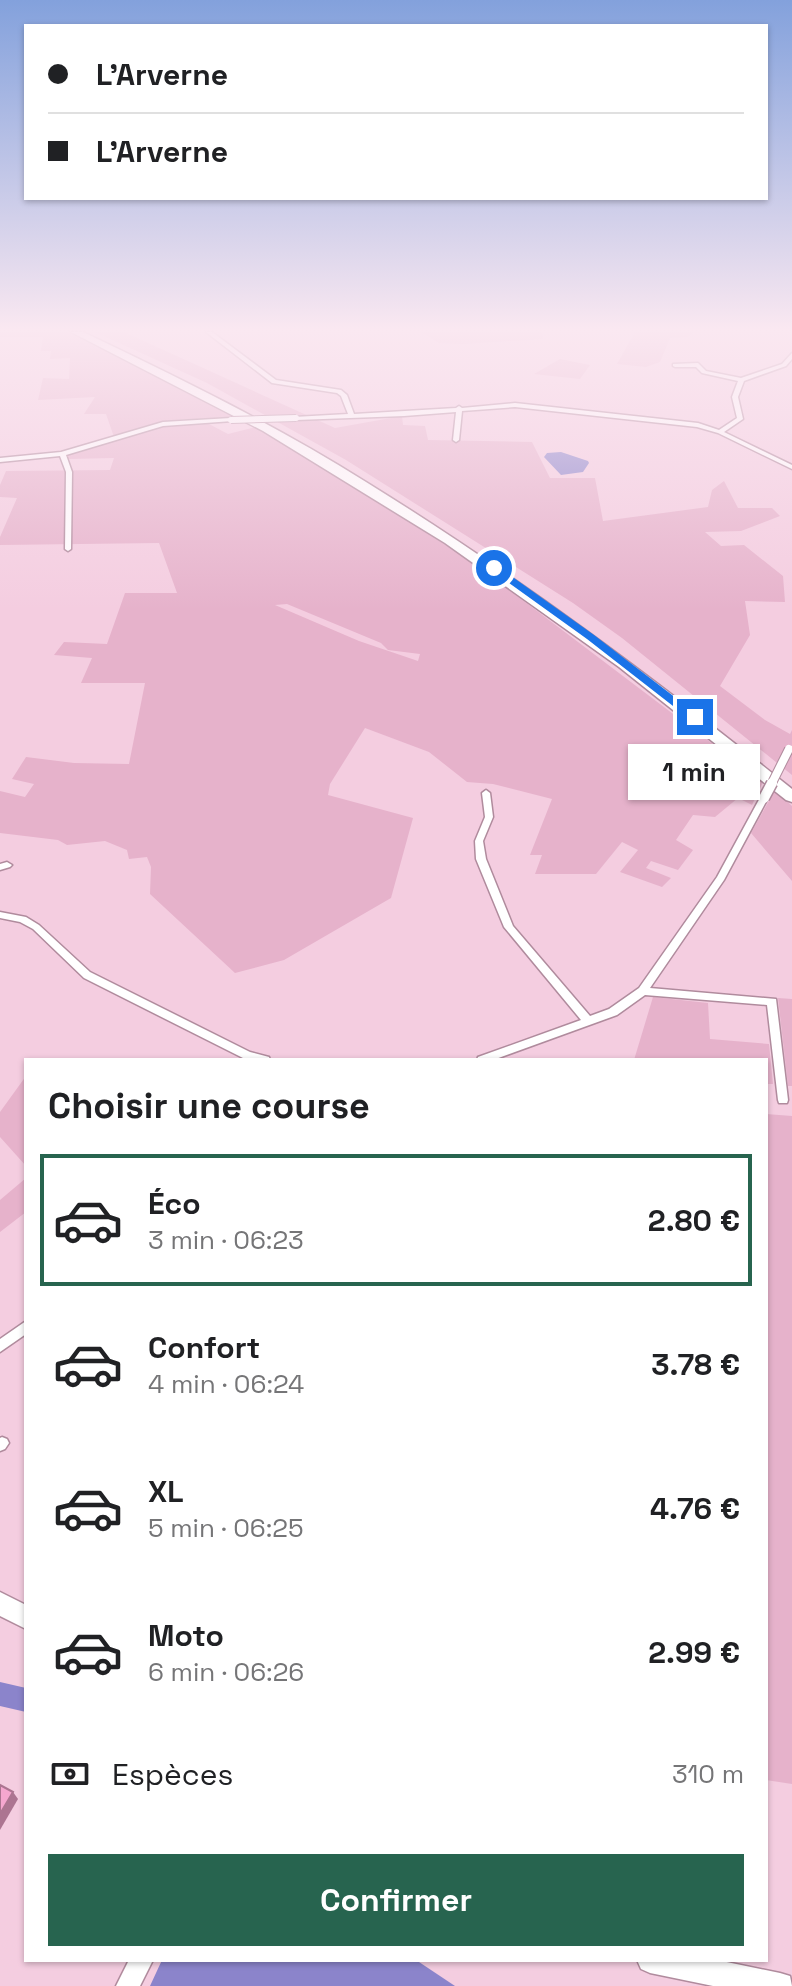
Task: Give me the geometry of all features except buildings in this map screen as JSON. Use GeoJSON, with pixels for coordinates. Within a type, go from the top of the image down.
{"type":"FeatureCollection","features":[{"type":"Feature","properties":{"kind":"highway"},"geometry":{"type":"LineString","coordinates":[[260,425],[425,522],[599,644],[792,797]]}},
{"type":"Feature","properties":{"kind":"highway"},"geometry":{"type":"LineString","coordinates":[[273,425],[433,519],[599,634],[792,786]]}},
{"type":"Feature","properties":{"kind":"main road"},"geometry":{"type":"LineString","coordinates":[[0,1603],[24,1617]]}},
{"type":"Feature","properties":{"kind":"main road"},"geometry":{"type":"LineString","coordinates":[[128,1986],[140,1962]]}},
{"type":"Feature","properties":{"kind":"main road"},"geometry":{"type":"LineString","coordinates":[[660,1962],[780,1986]]}},
{"type":"Feature","properties":{"kind":"street"},"geometry":{"type":"LineString","coordinates":[[0,460],[62,454],[161,425]]}},
{"type":"Feature","properties":{"kind":"street"},"geometry":{"type":"LineString","coordinates":[[456,440],[457,425]]}},
{"type":"Feature","properties":{"kind":"street"},"geometry":{"type":"LineString","coordinates":[[694,425],[720,432],[791,465]]}},
{"type":"Feature","properties":{"kind":"street"},"geometry":{"type":"LineString","coordinates":[[720,432],[731,425]]}},
{"type":"Feature","properties":{"kind":"street"},"geometry":{"type":"LineString","coordinates":[[62,454],[69,472],[68,549]]}},
{"type":"Feature","properties":{"kind":"street"},"geometry":{"type":"LineString","coordinates":[[488,1058],[589,1022],[625,1006],[643,991],[721,878],[791,746]]}},
{"type":"Feature","properties":{"kind":"street"},"geometry":{"type":"LineString","coordinates":[[486,793],[489,817],[479,841],[481,859],[509,927],[589,1022]]}},
{"type":"Feature","properties":{"kind":"street"},"geometry":{"type":"LineString","coordinates":[[0,915],[23,919],[36,927],[87,975],[258,1058]]}},
{"type":"Feature","properties":{"kind":"street"},"geometry":{"type":"LineString","coordinates":[[643,991],[772,1002],[783,1100]]}},
{"type":"Feature","properties":{"kind":"street"},"geometry":{"type":"LineString","coordinates":[[0,1346],[24,1328]]}},
{"type":"Feature","properties":{"kind":"shaded area"},"geometry":{"type":"Polygon","coordinates":[[[110,425],[156,425],[114,437],[110,425]]]}},
{"type":"Feature","properties":{"kind":"shaded area"},"geometry":{"type":"Polygon","coordinates":[[[210,425],[228,434],[256,427],[370,495],[479,567],[763,782],[752,805],[738,798],[715,817],[693,815],[676,840],[693,850],[678,870],[651,861],[646,868],[671,878],[662,887],[620,872],[638,850],[622,842],[596,874],[535,874],[542,855],[530,855],[552,799],[493,784],[467,782],[429,752],[365,728],[330,784],[328,795],[413,818],[391,898],[284,960],[235,973],[150,894],[151,867],[147,857],[129,859],[127,850],[105,841],[67,845],[58,840],[0,833],[0,791],[25,797],[34,784],[12,779],[26,757],[74,763],[129,764],[145,683],[81,683],[92,658],[54,655],[64,642],[107,644],[125,593],[177,593],[159,543],[0,545],[0,537],[17,498],[0,497],[0,485],[6,471],[110,470],[114,458],[69,459],[66,455],[157,427],[210,425]],[[287,604],[275,605],[359,641],[418,661],[420,654],[388,650],[381,643],[287,604]]]}},
{"type":"Feature","properties":{"kind":"shaded area"},"geometry":{"type":"Polygon","coordinates":[[[282,425],[328,425],[335,428],[354,425],[425,426],[428,440],[532,442],[550,478],[595,478],[603,521],[708,507],[712,490],[724,481],[738,508],[772,508],[780,516],[741,531],[705,532],[721,546],[744,545],[783,576],[785,602],[745,601],[750,635],[720,686],[765,720],[790,734],[792,730],[792,775],[622,638],[573,603],[346,460],[282,425]]]}},
{"type":"Feature","properties":{"kind":"shaded area"},"geometry":{"type":"Polygon","coordinates":[[[561,452],[589,463],[583,472],[561,475],[544,457],[547,453],[561,452]]]}},
{"type":"Feature","properties":{"kind":"shaded area"},"geometry":{"type":"Polygon","coordinates":[[[775,790],[792,806],[792,881],[751,833],[775,790]]]}},
{"type":"Feature","properties":{"kind":"shaded area"},"geometry":{"type":"Polygon","coordinates":[[[653,997],[708,1003],[710,1039],[769,1044],[773,1084],[768,1084],[768,1058],[635,1058],[653,997]]]}},
{"type":"Feature","properties":{"kind":"shaded area"},"geometry":{"type":"Polygon","coordinates":[[[778,998],[792,999],[792,1086],[788,1086],[778,998]]]}},
{"type":"Feature","properties":{"kind":"shaded area"},"geometry":{"type":"Polygon","coordinates":[[[24,1079],[24,1164],[0,1137],[0,1112],[24,1079]]]}},
{"type":"Feature","properties":{"kind":"shaded area"},"geometry":{"type":"Polygon","coordinates":[[[768,1114],[792,1116],[792,1784],[768,1780],[768,1114]]]}},
{"type":"Feature","properties":{"kind":"shaded area"},"geometry":{"type":"Polygon","coordinates":[[[24,1180],[24,1214],[0,1232],[0,1200],[24,1180]]]}},
{"type":"Feature","properties":{"kind":"shaded area"},"geometry":{"type":"Polygon","coordinates":[[[161,1962],[419,1962],[455,1986],[150,1986],[161,1962]]]}},
{"type":"Feature","properties":{"kind":"waterway"},"geometry":{"type":"LineString","coordinates":[[0,1694],[24,1700]]}},
{"type":"Feature","properties":{"kind":"route"},"geometry":{"type":"LineString","coordinates":[[494,568],[695,717]]}}]}
